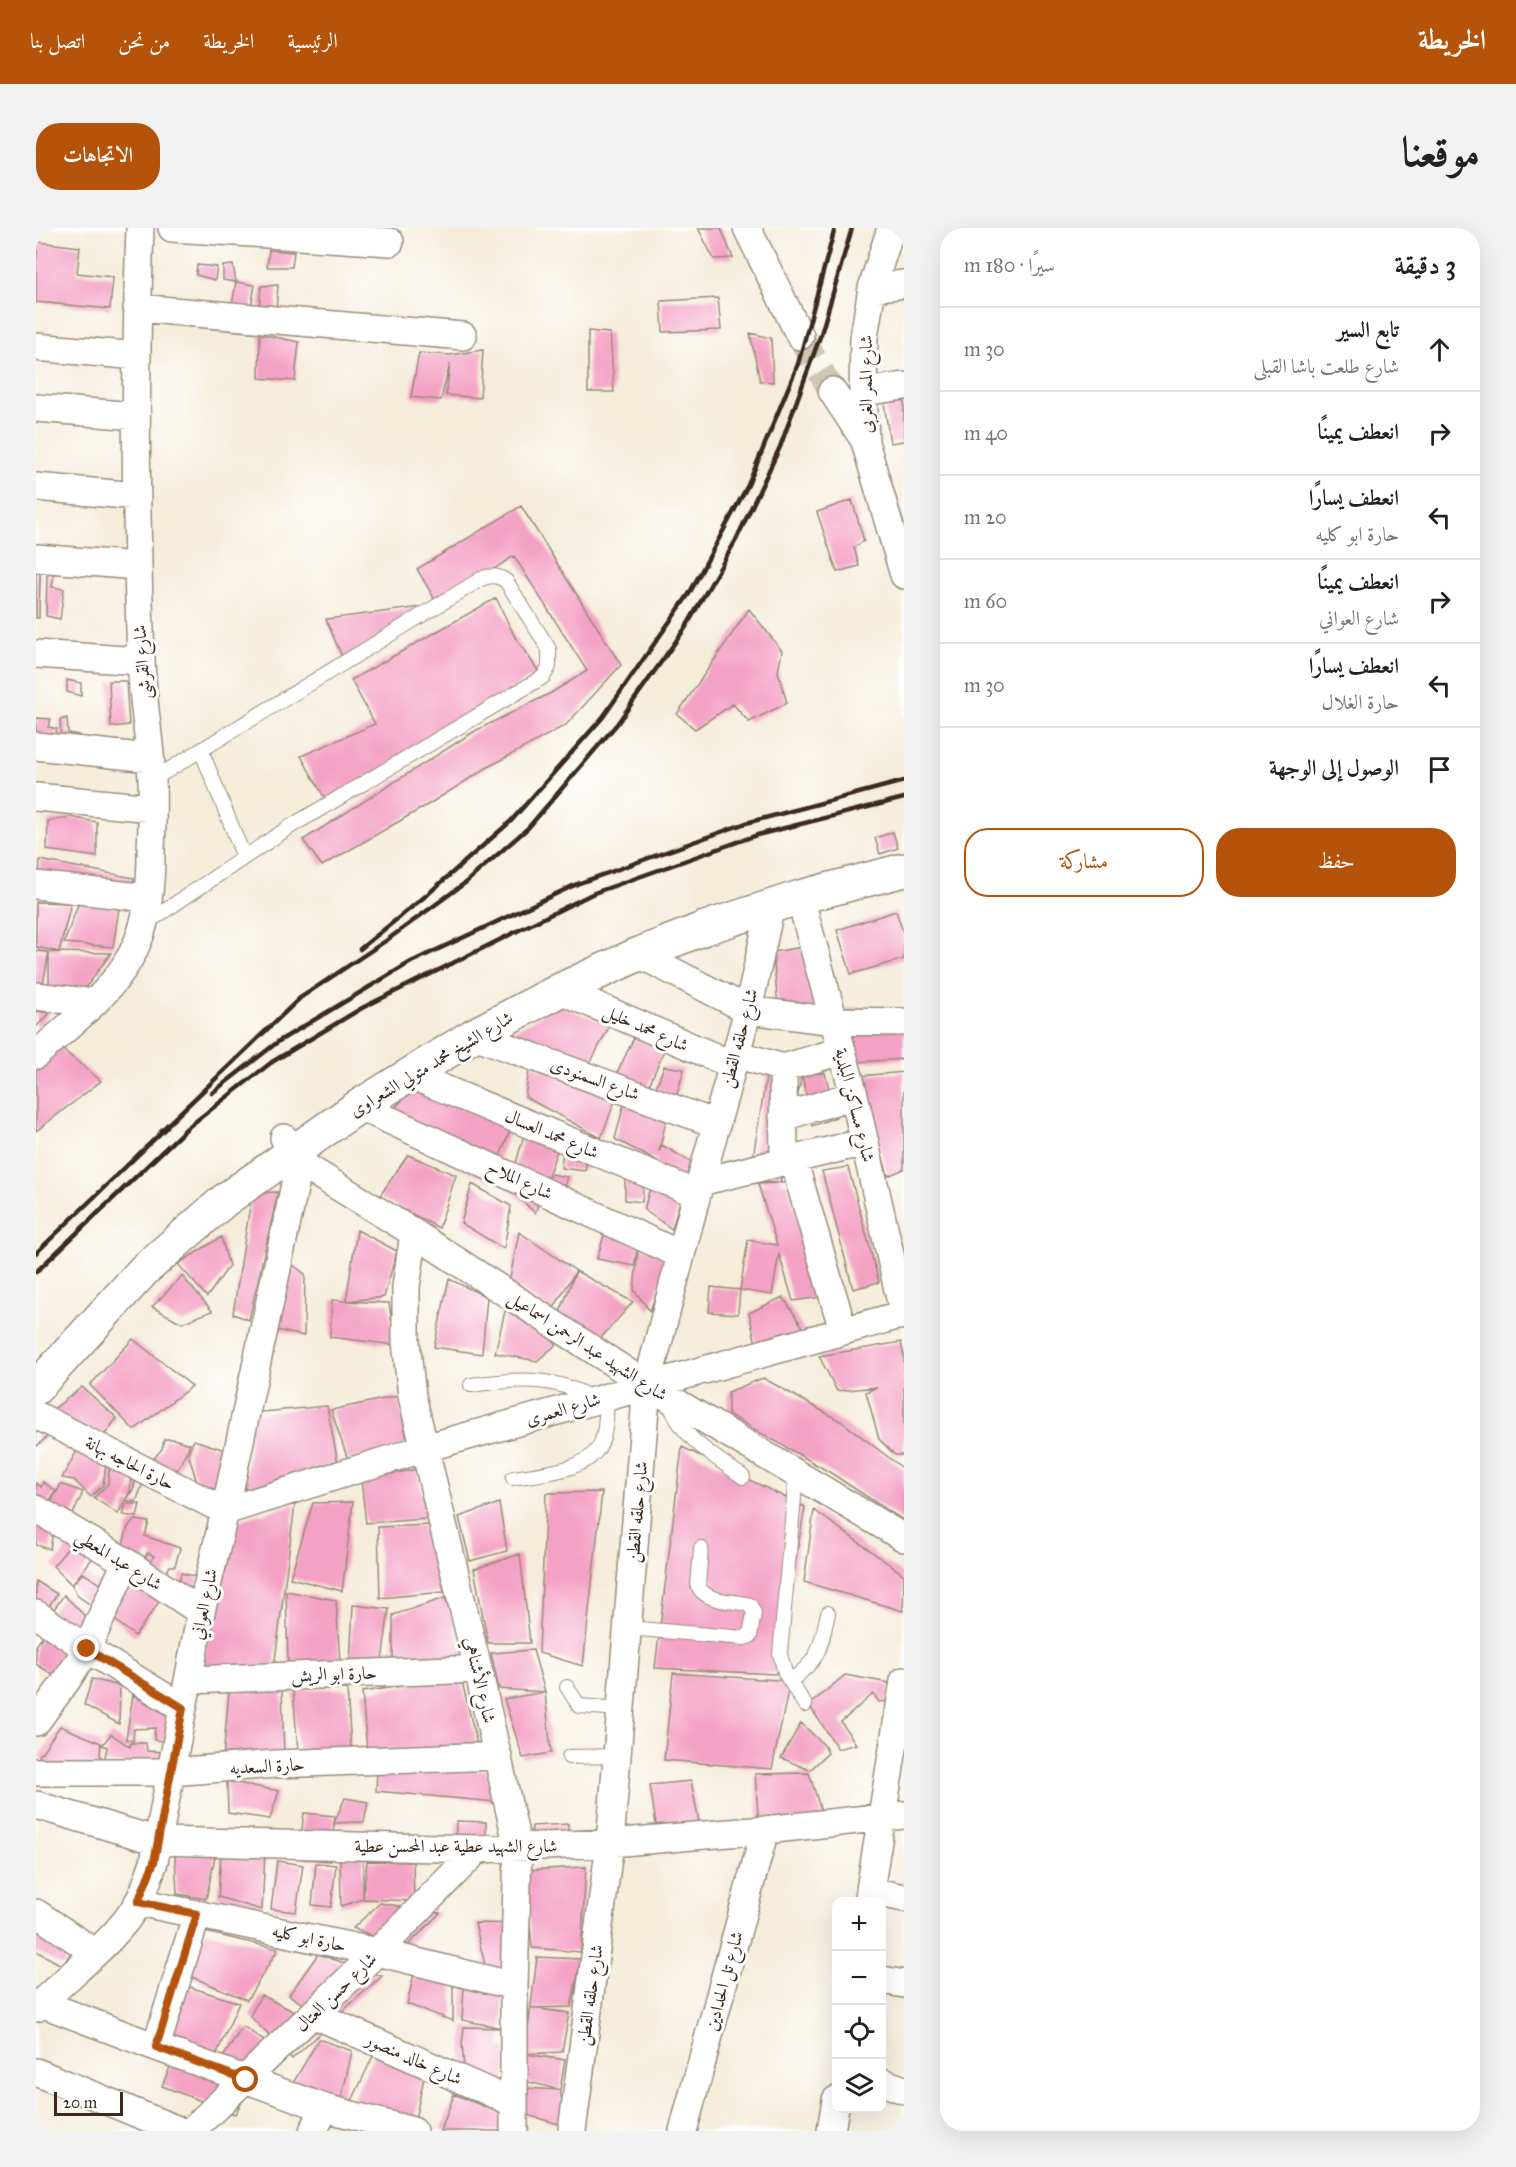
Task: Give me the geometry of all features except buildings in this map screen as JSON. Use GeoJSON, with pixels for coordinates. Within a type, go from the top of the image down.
{"type":"FeatureCollection","features":[{"type":"Feature","properties":{"kind":"street","name":"شارع القرشى"},"geometry":{"type":"LineString","coordinates":[[36,1055],[94,1003],[123,969],[138,940],[148,898],[151,865],[151,769],[141,661],[136,496],[137,308],[140,228]]}},
{"type":"Feature","properties":{"kind":"street"},"geometry":{"type":"LineString","coordinates":[[172,228],[390,242]]}},
{"type":"Feature","properties":{"kind":"street"},"geometry":{"type":"LineString","coordinates":[[747,228],[800,336]]}},
{"type":"Feature","properties":{"kind":"street","name":"شارع الممر الغربى"},"geometry":{"type":"LineString","coordinates":[[891,228],[872,288],[864,337],[863,392],[865,442],[896,519],[904,575]]}},
{"type":"Feature","properties":{"kind":"street"},"geometry":{"type":"LineString","coordinates":[[872,288],[904,284]]}},
{"type":"Feature","properties":{"kind":"street"},"geometry":{"type":"LineString","coordinates":[[137,308],[463,336]]}},
{"type":"Feature","properties":{"kind":"street"},"geometry":{"type":"LineString","coordinates":[[36,348],[137,356]]}},
{"type":"Feature","properties":{"kind":"street"},"geometry":{"type":"LineString","coordinates":[[863,392],[904,386]]}},
{"type":"Feature","properties":{"kind":"street"},"geometry":{"type":"LineString","coordinates":[[832,392],[865,442]]}},
{"type":"Feature","properties":{"kind":"street"},"geometry":{"type":"LineString","coordinates":[[36,408],[136,416]]}},
{"type":"Feature","properties":{"kind":"street"},"geometry":{"type":"LineString","coordinates":[[36,488],[136,496]]}},
{"type":"Feature","properties":{"kind":"street"},"geometry":{"type":"LineString","coordinates":[[36,558],[138,566]]}},
{"type":"Feature","properties":{"kind":"street"},"geometry":{"type":"LineString","coordinates":[[36,654],[141,661]]}},
{"type":"Feature","properties":{"kind":"street"},"geometry":{"type":"LineString","coordinates":[[36,746],[151,769]]}},
{"type":"Feature","properties":{"kind":"street"},"geometry":{"type":"LineString","coordinates":[[36,797],[152,808]]}},
{"type":"Feature","properties":{"kind":"street","name":"شارع الشيخ محمد متولي الشعراوى"},"geometry":{"type":"LineString","coordinates":[[36,1355],[133,1258],[172,1222],[220,1184],[292,1150],[347,1092],[477,1012],[615,943],[686,914],[758,890],[904,849]]}},
{"type":"Feature","properties":{"kind":"street","name":"شارع الشيخ محمد متولي الشعراوى"},"geometry":{"type":"LineString","coordinates":[[36,1388],[144,1270],[225,1200],[292,1150],[408,1074],[474,1035],[560,990],[639,954],[786,901],[904,870]]}},
{"type":"Feature","properties":{"kind":"street"},"geometry":{"type":"LineString","coordinates":[[36,885],[148,898]]}},
{"type":"Feature","properties":{"kind":"street","name":"شارع حلقه القطن"},"geometry":{"type":"LineString","coordinates":[[572,2131],[610,1843],[628,1628],[658,1392],[681,1255],[748,1010],[786,901]]}},
{"type":"Feature","properties":{"kind":"street","name":"شارع مساكن البلدية"},"geometry":{"type":"LineString","coordinates":[[786,901],[834,1021],[865,1142],[895,1235],[904,1315]]}},
{"type":"Feature","properties":{"kind":"street"},"geometry":{"type":"LineString","coordinates":[[639,954],[748,1010],[834,1021],[904,1022]]}},
{"type":"Feature","properties":{"kind":"street","name":"شارع محمد خليل"},"geometry":{"type":"LineString","coordinates":[[560,990],[734,1060],[783,1068]]}},
{"type":"Feature","properties":{"kind":"street"},"geometry":{"type":"LineString","coordinates":[[36,996],[94,1003]]}},
{"type":"Feature","properties":{"kind":"street","name":"شارع السمنودى"},"geometry":{"type":"LineString","coordinates":[[474,1035],[716,1124]]}},
{"type":"Feature","properties":{"kind":"street"},"geometry":{"type":"LineString","coordinates":[[841,1051],[783,1068],[783,1117],[788,1160],[843,1330]]}},
{"type":"Feature","properties":{"kind":"street","name":"شارع محمد العسال"},"geometry":{"type":"LineString","coordinates":[[408,1074],[698,1188]]}},
{"type":"Feature","properties":{"kind":"street"},"geometry":{"type":"LineString","coordinates":[[783,1117],[854,1095]]}},
{"type":"Feature","properties":{"kind":"street","name":"شارع الملاح"},"geometry":{"type":"LineString","coordinates":[[359,1106],[681,1255]]}},
{"type":"Feature","properties":{"kind":"street"},"geometry":{"type":"LineString","coordinates":[[698,1188],[788,1160],[865,1142]]}},
{"type":"Feature","properties":{"kind":"street","name":"شارع الشهيد عبد الرحمن اسماعيل"},"geometry":{"type":"LineString","coordinates":[[292,1150],[306,1167],[414,1233],[658,1392],[904,1538]]}},
{"type":"Feature","properties":{"kind":"street","name":"شارع العواني"},"geometry":{"type":"LineString","coordinates":[[39,2005],[126,1920],[138,1902],[148,1879],[158,1841],[201,1612],[225,1511],[292,1150]]}},
{"type":"Feature","properties":{"kind":"street","name":"شارع الأشناهي"},"geometry":{"type":"LineString","coordinates":[[414,1233],[406,1287],[406,1342],[412,1396],[478,1669],[518,1848],[514,1986],[514,2131]]}},
{"type":"Feature","properties":{"kind":"street","name":"شارع العمرى"},"geometry":{"type":"LineString","coordinates":[[225,1511],[425,1448],[600,1398],[658,1392],[843,1330],[904,1315]]}},
{"type":"Feature","properties":{"kind":"street","name":"حارة الحاجه بهانة"},"geometry":{"type":"LineString","coordinates":[[36,1415],[225,1511]]}},
{"type":"Feature","properties":{"kind":"street","name":"شارع عبد المعطي"},"geometry":{"type":"LineString","coordinates":[[36,1509],[126,1562],[201,1612]]}},
{"type":"Feature","properties":{"kind":"street"},"geometry":{"type":"LineString","coordinates":[[39,1712],[67,1680],[87,1649],[126,1562]]}},
{"type":"Feature","properties":{"kind":"street"},"geometry":{"type":"LineString","coordinates":[[36,1614],[87,1649],[183,1708]]}},
{"type":"Feature","properties":{"kind":"street","name":"حارة ابو الريش"},"geometry":{"type":"LineString","coordinates":[[189,1680],[478,1669]]}},
{"type":"Feature","properties":{"kind":"street"},"geometry":{"type":"LineString","coordinates":[[904,1681],[892,1817],[869,1896],[904,1898]]}},
{"type":"Feature","properties":{"kind":"street","name":"حارة السعديه"},"geometry":{"type":"LineString","coordinates":[[36,1772],[170,1772],[275,1764],[498,1756]]}},
{"type":"Feature","properties":{"kind":"street","name":"شارع الشهيد عطية عبد المحسن عطية"},"geometry":{"type":"LineString","coordinates":[[36,1805],[158,1841],[478,1849],[610,1843],[892,1817]]}},
{"type":"Feature","properties":{"kind":"street","name":"شارع تل الحدادين"},"geometry":{"type":"LineString","coordinates":[[683,2131],[765,1830]]}},
{"type":"Feature","properties":{"kind":"street","name":"شارع حسن العتال"},"geometry":{"type":"LineString","coordinates":[[191,2131],[377,1952],[478,1849]]}},
{"type":"Feature","properties":{"kind":"street","name":"حارة ابو كليه"},"geometry":{"type":"LineString","coordinates":[[138,1902],[377,1952],[514,1986]]}},
{"type":"Feature","properties":{"kind":"street"},"geometry":{"type":"LineString","coordinates":[[36,1913],[94,1952]]}},
{"type":"Feature","properties":{"kind":"street"},"geometry":{"type":"LineString","coordinates":[[156,2047],[197,1914]]}},
{"type":"Feature","properties":{"kind":"street"},"geometry":{"type":"LineString","coordinates":[[886,1981],[904,1984]]}},
{"type":"Feature","properties":{"kind":"street"},"geometry":{"type":"LineString","coordinates":[[39,2005],[246,2080],[319,2120],[413,2131]]}},
{"type":"Feature","properties":{"kind":"street","name":"شارع خالد منصور"},"geometry":{"type":"LineString","coordinates":[[313,2014],[514,2103]]}},
{"type":"Feature","properties":{"kind":"street"},"geometry":{"type":"LineString","coordinates":[[36,2072],[180,2131]]}},
{"type":"Feature","properties":{"kind":"street"},"geometry":{"type":"LineString","coordinates":[[886,2083],[904,2090]]}},
{"type":"Feature","properties":{"kind":"street"},"geometry":{"type":"LineString","coordinates":[[831,2131],[834,2113]]}},
{"type":"Feature","properties":{"kind":"lane"},"geometry":{"type":"LineString","coordinates":[[141,927],[288,828],[543,677],[549,667],[549,648],[506,581],[490,576],[481,579],[201,750],[151,769]]}},
{"type":"Feature","properties":{"kind":"lane"},"geometry":{"type":"LineString","coordinates":[[201,750],[244,857]]}},
{"type":"Feature","properties":{"kind":"lane"},"geometry":{"type":"LineString","coordinates":[[471,1385],[502,1381],[537,1381],[561,1384],[600,1398],[606,1426],[601,1444],[592,1457],[577,1466],[513,1478]]}},
{"type":"Feature","properties":{"kind":"lane"},"geometry":{"type":"LineString","coordinates":[[658,1392],[685,1433],[742,1477]]}},
{"type":"Feature","properties":{"kind":"lane"},"geometry":{"type":"LineString","coordinates":[[796,1475],[780,1644],[782,1664],[805,1705]]}},
{"type":"Feature","properties":{"kind":"lane"},"geometry":{"type":"LineString","coordinates":[[628,1628],[744,1638],[750,1635],[754,1613],[750,1605],[708,1597],[700,1590],[698,1586],[701,1548]]}},
{"type":"Feature","properties":{"kind":"lane"},"geometry":{"type":"LineString","coordinates":[[790,1681],[807,1669],[817,1656],[828,1613]]}},
{"type":"Feature","properties":{"kind":"lane"},"geometry":{"type":"LineString","coordinates":[[567,1687],[579,1706],[621,1709]]}},
{"type":"Feature","properties":{"kind":"lane"},"geometry":{"type":"LineString","coordinates":[[569,1757],[618,1756]]}},
{"type":"Feature","properties":{"kind":"tunnel"},"geometry":{"type":"LineString","coordinates":[[800,336],[832,391]]}},
{"type":"Feature","properties":{"kind":"railway"},"geometry":{"type":"LineString","coordinates":[[360,949],[428,894],[511,821],[603,717],[689,594],[748,485],[798,364],[835,228]]}},
{"type":"Feature","properties":{"kind":"railway"},"geometry":{"type":"LineString","coordinates":[[161,1131],[300,998],[387,940],[465,883],[528,828],[617,724],[686,627],[736,540],[780,447],[821,334],[852,228]]}},
{"type":"Feature","properties":{"kind":"railway"},"geometry":{"type":"LineString","coordinates":[[212,1093],[279,1041],[411,962],[577,884],[746,823],[904,781]]}},
{"type":"Feature","properties":{"kind":"railway"},"geometry":{"type":"LineString","coordinates":[[36,1272],[187,1128],[272,1062],[362,1008],[594,893],[757,835],[904,798]]}},
{"type":"Feature","properties":{"kind":"railway"},"geometry":{"type":"LineString","coordinates":[[36,1253],[167,1127]]}},
{"type":"Feature","properties":{"kind":"route"},"geometry":{"type":"LineString","coordinates":[[87,1649],[183,1708],[154,1862],[146,1887],[138,1902],[197,1914],[156,2047],[246,2080]]}}]}
